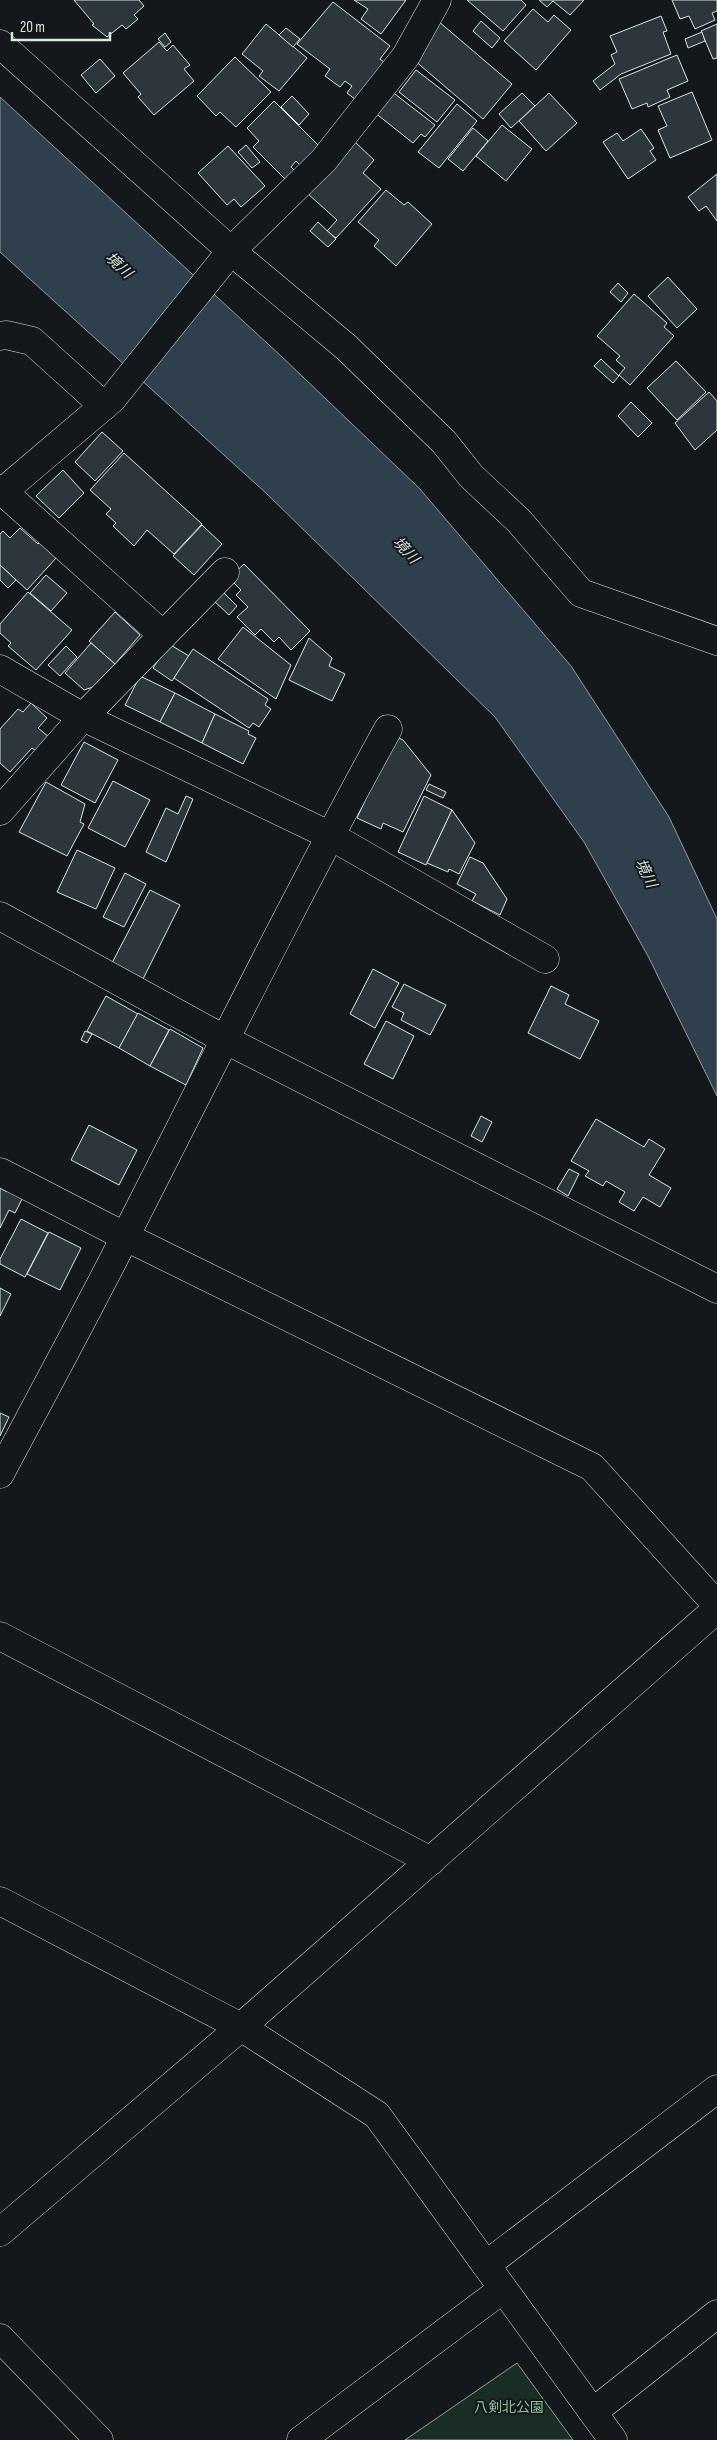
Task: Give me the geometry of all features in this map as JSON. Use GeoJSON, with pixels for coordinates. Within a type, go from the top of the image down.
{"type":"FeatureCollection","features":[{"type":"Feature","properties":{"kind":"street"},"geometry":{"type":"LineString","coordinates":[[163,635],[1,492],[108,403],[225,260],[324,160],[406,56],[437,0]]}},
{"type":"Feature","properties":{"kind":"street"},"geometry":{"type":"LineString","coordinates":[[0,44],[225,260],[346,347],[444,442],[470,476],[519,521],[581,593],[717,641]]}},
{"type":"Feature","properties":{"kind":"street"},"geometry":{"type":"LineString","coordinates":[[0,336],[6,335],[32,340],[108,403]]}},
{"type":"Feature","properties":{"kind":"street"},"geometry":{"type":"LineString","coordinates":[[0,811],[83,717],[225,572]]}},
{"type":"Feature","properties":{"kind":"street"},"geometry":{"type":"LineString","coordinates":[[0,669],[83,717],[330,835],[544,959]]}},
{"type":"Feature","properties":{"kind":"street"},"geometry":{"type":"LineString","coordinates":[[0,1474],[126,1237],[224,1038],[330,835],[388,729]]}},
{"type":"Feature","properties":{"kind":"street"},"geometry":{"type":"LineString","coordinates":[[0,916],[224,1038],[717,1289]]}},
{"type":"Feature","properties":{"kind":"street"},"geometry":{"type":"LineString","coordinates":[[0,1172],[126,1237],[592,1467],[717,1605]]}},
{"type":"Feature","properties":{"kind":"street"},"geometry":{"type":"LineString","coordinates":[[0,2232],[241,2028],[717,1609]]}},
{"type":"Feature","properties":{"kind":"street"},"geometry":{"type":"LineString","coordinates":[[0,1636],[431,1860]]}},
{"type":"Feature","properties":{"kind":"street"},"geometry":{"type":"LineString","coordinates":[[0,1901],[241,2028],[378,2115],[614,2440]]}},
{"type":"Feature","properties":{"kind":"street"},"geometry":{"type":"LineString","coordinates":[[486,2265],[717,2089]]}},
{"type":"Feature","properties":{"kind":"street"},"geometry":{"type":"LineString","coordinates":[[301,2440],[504,2289]]}},
{"type":"Feature","properties":{"kind":"street"},"geometry":{"type":"LineString","coordinates":[[593,2412],[717,2314]]}},
{"type":"Feature","properties":{"kind":"street"},"geometry":{"type":"LineString","coordinates":[[0,2338],[99,2440]]}},
{"type":"Feature","properties":{"kind":"green space","name":"八剣北公園"},"geometry":{"type":"Polygon","coordinates":[[[517,2363],[573,2440],[405,2440],[517,2363]]]}},
{"type":"Feature","properties":{"kind":"water","name":"境川"},"geometry":{"type":"Polygon","coordinates":[[[0,97],[281,356],[419,488],[571,666],[669,817],[717,919],[717,1096],[648,956],[584,842],[495,717],[267,494],[0,252],[0,97]]]}},
{"type":"Feature","properties":{"kind":"building"},"geometry":{"type":"Polygon","coordinates":[[[74,0],[139,0],[144,6],[134,15],[138,19],[126,29],[122,25],[107,37],[92,25],[94,24],[74,0]]]}},
{"type":"Feature","properties":{"kind":"building"},"geometry":{"type":"Polygon","coordinates":[[[354,0],[406,0],[381,34],[361,19],[368,9],[354,0]]]}},
{"type":"Feature","properties":{"kind":"building"},"geometry":{"type":"Polygon","coordinates":[[[467,0],[521,0],[526,5],[503,31],[467,0]]]}},
{"type":"Feature","properties":{"kind":"building"},"geometry":{"type":"Polygon","coordinates":[[[539,0],[584,0],[570,15],[553,1],[547,7],[539,0]]]}},
{"type":"Feature","properties":{"kind":"building"},"geometry":{"type":"Polygon","coordinates":[[[672,0],[717,0],[717,11],[712,13],[715,20],[695,29],[689,16],[680,19],[672,0]]]}},
{"type":"Feature","properties":{"kind":"building"},"geometry":{"type":"Polygon","coordinates":[[[333,2],[390,46],[380,59],[389,66],[360,103],[347,93],[352,86],[345,81],[340,87],[325,76],[330,69],[297,44],[333,2]]]}},
{"type":"Feature","properties":{"kind":"building"},"geometry":{"type":"Polygon","coordinates":[[[533,9],[548,22],[554,15],[571,30],[536,70],[504,41],[533,9]]]}},
{"type":"Feature","properties":{"kind":"building"},"geometry":{"type":"Polygon","coordinates":[[[661,16],[667,31],[663,32],[671,54],[621,74],[600,90],[593,81],[615,64],[611,55],[617,52],[610,36],[661,16]]]}},
{"type":"Feature","properties":{"kind":"building"},"geometry":{"type":"Polygon","coordinates":[[[438,21],[512,84],[483,119],[414,60],[438,21]]]}},
{"type":"Feature","properties":{"kind":"building"},"geometry":{"type":"Polygon","coordinates":[[[481,21],[500,38],[492,48],[473,31],[481,21]]]}},
{"type":"Feature","properties":{"kind":"building"},"geometry":{"type":"Polygon","coordinates":[[[266,24],[307,58],[279,91],[259,76],[263,71],[242,54],[266,24]]]}},
{"type":"Feature","properties":{"kind":"building"},"geometry":{"type":"Polygon","coordinates":[[[717,24],[717,58],[713,59],[701,31],[717,24]]]}},
{"type":"Feature","properties":{"kind":"building"},"geometry":{"type":"Polygon","coordinates":[[[286,28],[300,39],[293,47],[279,35],[286,28]]]}},
{"type":"Feature","properties":{"kind":"building"},"geometry":{"type":"Polygon","coordinates":[[[702,32],[705,41],[688,48],[685,39],[702,32]]]}},
{"type":"Feature","properties":{"kind":"building"},"geometry":{"type":"Polygon","coordinates":[[[165,33],[171,42],[165,47],[158,39],[165,33]]]}},
{"type":"Feature","properties":{"kind":"building"},"geometry":{"type":"Polygon","coordinates":[[[159,42],[167,51],[173,45],[190,65],[184,69],[194,81],[154,115],[138,97],[141,94],[123,73],[159,42]]]}},
{"type":"Feature","properties":{"kind":"building"},"geometry":{"type":"Polygon","coordinates":[[[677,55],[688,81],[667,90],[670,97],[648,107],[647,103],[632,109],[619,79],[677,55]]]}},
{"type":"Feature","properties":{"kind":"building"},"geometry":{"type":"Polygon","coordinates":[[[235,57],[271,92],[236,127],[220,112],[216,116],[197,96],[235,57]]]}},
{"type":"Feature","properties":{"kind":"building"},"geometry":{"type":"Polygon","coordinates":[[[100,59],[115,76],[96,93],[81,75],[100,59]]]}},
{"type":"Feature","properties":{"kind":"building"},"geometry":{"type":"Polygon","coordinates":[[[416,70],[455,100],[437,122],[399,92],[416,70]]]}},
{"type":"Feature","properties":{"kind":"building"},"geometry":{"type":"Polygon","coordinates":[[[391,91],[435,125],[425,137],[421,134],[413,143],[374,112],[391,91]]]}},
{"type":"Feature","properties":{"kind":"building"},"geometry":{"type":"Polygon","coordinates":[[[692,92],[712,140],[670,158],[658,130],[667,126],[658,106],[692,92]]]}},
{"type":"Feature","properties":{"kind":"building"},"geometry":{"type":"Polygon","coordinates":[[[522,93],[535,106],[511,128],[499,114],[522,93]]]}},
{"type":"Feature","properties":{"kind":"building"},"geometry":{"type":"Polygon","coordinates":[[[549,93],[577,123],[546,151],[519,121],[549,93]]]}},
{"type":"Feature","properties":{"kind":"building"},"geometry":{"type":"Polygon","coordinates":[[[292,96],[309,114],[299,125],[281,107],[292,96]]]}},
{"type":"Feature","properties":{"kind":"building"},"geometry":{"type":"Polygon","coordinates":[[[274,101],[319,146],[300,165],[296,161],[291,167],[294,170],[285,179],[253,147],[259,141],[247,128],[274,101]]]}},
{"type":"Feature","properties":{"kind":"building"},"geometry":{"type":"Polygon","coordinates":[[[457,104],[477,121],[439,168],[418,152],[457,104]]]}},
{"type":"Feature","properties":{"kind":"building"},"geometry":{"type":"Polygon","coordinates":[[[502,125],[532,149],[506,181],[476,156],[502,125]]]}},
{"type":"Feature","properties":{"kind":"building"},"geometry":{"type":"Polygon","coordinates":[[[473,128],[488,141],[463,171],[448,159],[473,128]]]}},
{"type":"Feature","properties":{"kind":"building"},"geometry":{"type":"Polygon","coordinates":[[[641,129],[654,148],[650,151],[656,160],[628,179],[603,142],[617,133],[623,141],[641,129]]]}},
{"type":"Feature","properties":{"kind":"building"},"geometry":{"type":"Polygon","coordinates":[[[354,141],[374,160],[363,173],[381,189],[336,238],[327,231],[337,220],[307,193],[354,141]]]}},
{"type":"Feature","properties":{"kind":"building"},"geometry":{"type":"Polygon","coordinates":[[[246,145],[260,162],[252,168],[238,152],[246,145]]]}},
{"type":"Feature","properties":{"kind":"building"},"geometry":{"type":"Polygon","coordinates":[[[228,146],[265,186],[241,207],[234,199],[227,205],[198,173],[228,146]]]}},
{"type":"Feature","properties":{"kind":"building"},"geometry":{"type":"Polygon","coordinates":[[[717,174],[717,221],[706,206],[699,211],[688,197],[717,174]]]}},
{"type":"Feature","properties":{"kind":"building"},"geometry":{"type":"Polygon","coordinates":[[[386,190],[404,205],[408,202],[432,224],[396,266],[374,246],[379,240],[358,222],[386,190]]]}},
{"type":"Feature","properties":{"kind":"building"},"geometry":{"type":"Polygon","coordinates":[[[318,222],[336,239],[328,247],[310,231],[318,222]]]}},
{"type":"Feature","properties":{"kind":"building"},"geometry":{"type":"Polygon","coordinates":[[[668,277],[697,309],[677,328],[648,296],[668,277]]]}},
{"type":"Feature","properties":{"kind":"building"},"geometry":{"type":"Polygon","coordinates":[[[618,283],[628,293],[621,302],[610,292],[618,283]]]}},
{"type":"Feature","properties":{"kind":"building"},"geometry":{"type":"Polygon","coordinates":[[[634,294],[667,323],[664,327],[674,336],[630,385],[619,375],[625,368],[616,360],[620,356],[597,336],[634,294]]]}},
{"type":"Feature","properties":{"kind":"building"},"geometry":{"type":"Polygon","coordinates":[[[601,359],[619,376],[613,383],[594,366],[601,359]]]}},
{"type":"Feature","properties":{"kind":"building"},"geometry":{"type":"Polygon","coordinates":[[[676,361],[706,392],[677,420],[647,388],[676,361]]]}},
{"type":"Feature","properties":{"kind":"building"},"geometry":{"type":"Polygon","coordinates":[[[709,392],[717,401],[717,430],[695,450],[675,423],[709,392]]]}},
{"type":"Feature","properties":{"kind":"building"},"geometry":{"type":"Polygon","coordinates":[[[631,402],[652,423],[638,437],[618,416],[631,402]]]}},
{"type":"Feature","properties":{"kind":"building"},"geometry":{"type":"Polygon","coordinates":[[[102,432],[123,451],[95,481],[75,462],[102,432]]]}},
{"type":"Feature","properties":{"kind":"building"},"geometry":{"type":"Polygon","coordinates":[[[124,453],[202,524],[174,554],[147,530],[134,546],[113,526],[116,523],[106,514],[111,509],[90,490],[124,453]]]}},
{"type":"Feature","properties":{"kind":"building"},"geometry":{"type":"Polygon","coordinates":[[[63,470],[84,493],[59,518],[36,496],[63,470]]]}},
{"type":"Feature","properties":{"kind":"building"},"geometry":{"type":"Polygon","coordinates":[[[202,525],[222,544],[194,575],[173,556],[202,525]]]}},
{"type":"Feature","properties":{"kind":"building"},"geometry":{"type":"Polygon","coordinates":[[[20,528],[57,557],[27,590],[0,565],[0,534],[3,531],[10,538],[20,528]]]}},
{"type":"Feature","properties":{"kind":"building"},"geometry":{"type":"Polygon","coordinates":[[[244,564],[310,631],[291,650],[279,637],[274,642],[261,629],[255,635],[237,617],[248,607],[236,595],[241,590],[229,578],[244,564]]]}},
{"type":"Feature","properties":{"kind":"building"},"geometry":{"type":"Polygon","coordinates":[[[0,565],[16,580],[8,588],[0,580],[0,565]]]}},
{"type":"Feature","properties":{"kind":"building"},"geometry":{"type":"Polygon","coordinates":[[[46,575],[67,593],[51,611],[30,593],[46,575]]]}},
{"type":"Feature","properties":{"kind":"building"},"geometry":{"type":"Polygon","coordinates":[[[221,590],[237,606],[229,615],[212,599],[221,590]]]}},
{"type":"Feature","properties":{"kind":"building"},"geometry":{"type":"Polygon","coordinates":[[[28,592],[72,630],[36,670],[8,646],[11,643],[0,633],[0,624],[28,592]]]}},
{"type":"Feature","properties":{"kind":"building"},"geometry":{"type":"Polygon","coordinates":[[[115,612],[140,635],[115,664],[89,641],[115,612]]]}},
{"type":"Feature","properties":{"kind":"building"},"geometry":{"type":"Polygon","coordinates":[[[243,627],[291,665],[276,699],[218,659],[243,627]]]}},
{"type":"Feature","properties":{"kind":"building"},"geometry":{"type":"Polygon","coordinates":[[[309,638],[332,658],[329,666],[345,674],[332,701],[289,680],[309,638]]]}},
{"type":"Feature","properties":{"kind":"building"},"geometry":{"type":"Polygon","coordinates":[[[91,643],[115,664],[93,687],[84,690],[65,673],[91,643]]]}},
{"type":"Feature","properties":{"kind":"building"},"geometry":{"type":"Polygon","coordinates":[[[169,644],[189,656],[172,681],[153,668],[169,644]]]}},
{"type":"Feature","properties":{"kind":"building"},"geometry":{"type":"Polygon","coordinates":[[[66,646],[77,657],[60,676],[48,665],[66,646]]]}},
{"type":"Feature","properties":{"kind":"building"},"geometry":{"type":"Polygon","coordinates":[[[193,649],[268,699],[265,705],[271,709],[259,727],[253,723],[249,728],[174,678],[193,649]]]}},
{"type":"Feature","properties":{"kind":"building"},"geometry":{"type":"Polygon","coordinates":[[[140,676],[175,693],[160,722],[125,705],[140,676]]]}},
{"type":"Feature","properties":{"kind":"building"},"geometry":{"type":"Polygon","coordinates":[[[175,693],[215,714],[202,743],[160,722],[175,693]]]}},
{"type":"Feature","properties":{"kind":"building"},"geometry":{"type":"Polygon","coordinates":[[[31,703],[47,718],[38,728],[49,737],[36,751],[32,748],[10,772],[0,763],[0,729],[18,709],[23,712],[31,703]]]}},
{"type":"Feature","properties":{"kind":"building"},"geometry":{"type":"Polygon","coordinates":[[[215,714],[249,731],[248,734],[256,738],[243,764],[202,743],[215,714]]]}},
{"type":"Feature","properties":{"kind":"building"},"geometry":{"type":"Polygon","coordinates":[[[395,736],[403,740],[431,775],[403,832],[383,823],[381,829],[357,818],[395,736]]]}},
{"type":"Feature","properties":{"kind":"building"},"geometry":{"type":"Polygon","coordinates":[[[84,742],[118,760],[95,803],[61,785],[84,742]]]}},
{"type":"Feature","properties":{"kind":"building"},"geometry":{"type":"Polygon","coordinates":[[[113,781],[150,800],[125,847],[88,828],[113,781]]]}},
{"type":"Feature","properties":{"kind":"building"},"geometry":{"type":"Polygon","coordinates":[[[46,782],[85,804],[80,822],[84,824],[67,856],[19,832],[46,782]]]}},
{"type":"Feature","properties":{"kind":"building"},"geometry":{"type":"Polygon","coordinates":[[[429,784],[446,792],[443,798],[426,790],[429,784]]]}},
{"type":"Feature","properties":{"kind":"building"},"geometry":{"type":"Polygon","coordinates":[[[186,796],[193,799],[166,862],[146,852],[166,808],[178,814],[186,796]]]}},
{"type":"Feature","properties":{"kind":"building"},"geometry":{"type":"Polygon","coordinates":[[[424,796],[452,810],[426,865],[398,852],[424,796]]]}},
{"type":"Feature","properties":{"kind":"building"},"geometry":{"type":"Polygon","coordinates":[[[452,810],[475,843],[459,874],[449,869],[448,872],[427,863],[452,810]]]}},
{"type":"Feature","properties":{"kind":"building"},"geometry":{"type":"Polygon","coordinates":[[[77,850],[115,868],[96,909],[57,892],[77,850]]]}},
{"type":"Feature","properties":{"kind":"building"},"geometry":{"type":"Polygon","coordinates":[[[470,857],[483,863],[507,899],[500,915],[472,901],[476,894],[457,884],[470,857]]]}},
{"type":"Feature","properties":{"kind":"building"},"geometry":{"type":"Polygon","coordinates":[[[125,873],[146,884],[124,927],[103,917],[125,873]]]}},
{"type":"Feature","properties":{"kind":"building"},"geometry":{"type":"Polygon","coordinates":[[[150,890],[180,905],[143,979],[112,963],[150,890]]]}},
{"type":"Feature","properties":{"kind":"building"},"geometry":{"type":"Polygon","coordinates":[[[373,969],[399,983],[375,1028],[350,1014],[373,969]]]}},
{"type":"Feature","properties":{"kind":"building"},"geometry":{"type":"Polygon","coordinates":[[[404,984],[446,1005],[430,1035],[401,1020],[404,1013],[392,1007],[404,984]]]}},
{"type":"Feature","properties":{"kind":"building"},"geometry":{"type":"Polygon","coordinates":[[[551,986],[569,995],[565,1004],[599,1021],[580,1059],[528,1033],[551,986]]]}},
{"type":"Feature","properties":{"kind":"building"},"geometry":{"type":"Polygon","coordinates":[[[106,996],[138,1014],[119,1048],[87,1031],[106,996]]]}},
{"type":"Feature","properties":{"kind":"building"},"geometry":{"type":"Polygon","coordinates":[[[138,1013],[169,1030],[150,1066],[119,1048],[138,1013]]]}},
{"type":"Feature","properties":{"kind":"building"},"geometry":{"type":"Polygon","coordinates":[[[386,1021],[414,1036],[393,1079],[364,1064],[386,1021]]]}},
{"type":"Feature","properties":{"kind":"building"},"geometry":{"type":"Polygon","coordinates":[[[170,1029],[203,1048],[186,1085],[150,1066],[170,1029]]]}},
{"type":"Feature","properties":{"kind":"building"},"geometry":{"type":"Polygon","coordinates":[[[85,1031],[92,1034],[87,1043],[81,1040],[85,1031]]]}},
{"type":"Feature","properties":{"kind":"building"},"geometry":{"type":"Polygon","coordinates":[[[481,1116],[492,1122],[482,1142],[471,1136],[481,1116]]]}},
{"type":"Feature","properties":{"kind":"building"},"geometry":{"type":"Polygon","coordinates":[[[596,1119],[644,1147],[649,1139],[665,1149],[649,1175],[671,1188],[660,1207],[643,1197],[634,1211],[619,1202],[625,1192],[606,1181],[603,1186],[585,1176],[589,1171],[571,1161],[596,1119]]]}},
{"type":"Feature","properties":{"kind":"building"},"geometry":{"type":"Polygon","coordinates":[[[89,1125],[137,1150],[119,1185],[71,1160],[89,1125]]]}},
{"type":"Feature","properties":{"kind":"building"},"geometry":{"type":"Polygon","coordinates":[[[569,1169],[579,1174],[568,1196],[557,1189],[569,1169]]]}},
{"type":"Feature","properties":{"kind":"building"},"geometry":{"type":"Polygon","coordinates":[[[12,1181],[27,1189],[15,1213],[9,1210],[0,1228],[0,1188],[7,1192],[12,1181]]]}},
{"type":"Feature","properties":{"kind":"building"},"geometry":{"type":"Polygon","coordinates":[[[21,1219],[48,1233],[25,1277],[0,1264],[0,1259],[21,1219]]]}},
{"type":"Feature","properties":{"kind":"building"},"geometry":{"type":"Polygon","coordinates":[[[49,1232],[81,1248],[60,1290],[27,1274],[49,1232]]]}},
{"type":"Feature","properties":{"kind":"building"},"geometry":{"type":"Polygon","coordinates":[[[0,1288],[11,1294],[0,1316],[0,1288]]]}},
{"type":"Feature","properties":{"kind":"building"},"geometry":{"type":"Polygon","coordinates":[[[0,1413],[9,1417],[0,1436],[0,1413]]]}}]}
